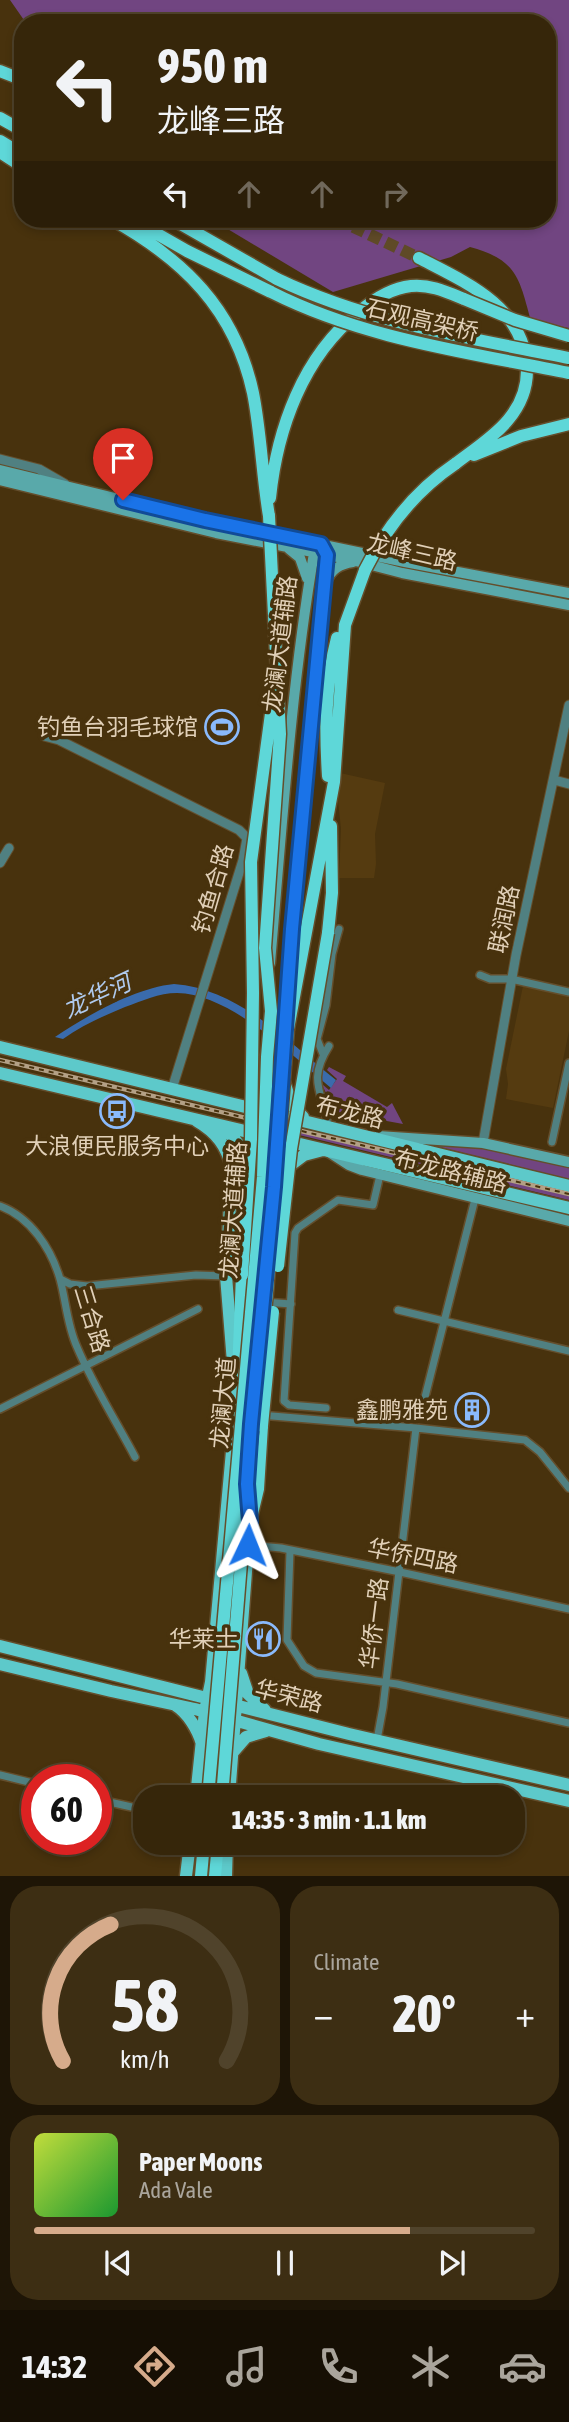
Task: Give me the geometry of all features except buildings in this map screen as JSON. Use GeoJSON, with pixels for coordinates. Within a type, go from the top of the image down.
{"type":"FeatureCollection","features":[{"type":"Feature","properties":{"kind":"highway"},"geometry":{"type":"LineString","coordinates":[[125,228],[171,257],[202,287],[239,347],[253,395],[269,516],[276,664],[270,735],[257,807],[251,862],[251,1139],[238,1372]]}},
{"type":"Feature","properties":{"kind":"highway","name":"石观高架桥"},"geometry":{"type":"LineString","coordinates":[[147,228],[187,251],[336,321],[393,337],[569,373]]}},
{"type":"Feature","properties":{"kind":"highway","name":"石观高架桥"},"geometry":{"type":"LineString","coordinates":[[188,228],[277,279],[337,305],[379,318],[569,358]]}},
{"type":"Feature","properties":{"kind":"highway"},"geometry":{"type":"LineString","coordinates":[[250,1522],[258,1489],[254,1418],[291,1149],[325,956],[331,903],[327,683],[344,614],[361,566],[408,504],[428,484],[497,432],[517,409],[527,380],[527,352],[512,324],[492,301],[419,258]]}},
{"type":"Feature","properties":{"kind":"highway"},"geometry":{"type":"LineString","coordinates":[[269,516],[278,447],[296,398],[320,351],[350,318],[371,302],[410,286],[428,286],[515,320],[569,337]]}},
{"type":"Feature","properties":{"kind":"highway"},"geometry":{"type":"LineString","coordinates":[[455,464],[521,436],[569,424]]}},
{"type":"Feature","properties":{"kind":"highway","name":"龙澜大道"},"geometry":{"type":"LineString","coordinates":[[223,1785],[251,1440],[267,1293],[287,1029],[334,782],[345,625],[361,566]]}},
{"type":"Feature","properties":{"kind":"highway","name":"龙澜大道"},"geometry":{"type":"LineString","coordinates":[[209,1785],[262,1190],[269,1012],[264,948],[280,762],[276,664]]}},
{"type":"Feature","properties":{"kind":"highway"},"geometry":{"type":"LineString","coordinates":[[201,1876],[203,1855]]}},
{"type":"Feature","properties":{"kind":"highway"},"geometry":{"type":"LineString","coordinates":[[215,1876],[217,1855]]}},
{"type":"Feature","properties":{"kind":"main road","name":"龙峰三路"},"geometry":{"type":"LineString","coordinates":[[0,470],[205,520],[321,551],[361,566],[569,605]]}},
{"type":"Feature","properties":{"kind":"main road","name":"龙峰三路"},"geometry":{"type":"LineString","coordinates":[[0,480],[216,533],[281,546],[569,593]]}},
{"type":"Feature","properties":{"kind":"main road"},"geometry":{"type":"LineString","coordinates":[[281,546],[293,551],[300,558],[307,581]]}},
{"type":"Feature","properties":{"kind":"main road","name":"龙澜大道辅路"},"geometry":{"type":"LineString","coordinates":[[198,1785],[212,1669],[238,1372],[244,1339],[257,1195],[263,1064],[293,703],[307,581],[321,551]]}},
{"type":"Feature","properties":{"kind":"main road","name":"龙澜大道辅路"},"geometry":{"type":"LineString","coordinates":[[254,1418],[287,1029],[297,876],[325,585],[321,551]]}},
{"type":"Feature","properties":{"kind":"main road"},"geometry":{"type":"LineString","coordinates":[[325,585],[329,575],[344,563],[361,566]]}},
{"type":"Feature","properties":{"kind":"main road"},"geometry":{"type":"LineString","coordinates":[[278,874],[297,876]]}},
{"type":"Feature","properties":{"kind":"main road","name":"布龙路"},"geometry":{"type":"LineString","coordinates":[[0,1047],[569,1186]]}},
{"type":"Feature","properties":{"kind":"main road"},"geometry":{"type":"LineString","coordinates":[[220,1101],[234,1100],[250,1093],[263,1064]]}},
{"type":"Feature","properties":{"kind":"main road"},"geometry":{"type":"LineString","coordinates":[[283,1069],[286,1092],[292,1105],[307,1120],[323,1127]]}},
{"type":"Feature","properties":{"kind":"main road","name":"布龙路"},"geometry":{"type":"LineString","coordinates":[[0,1073],[327,1150],[383,1170],[569,1208]]}},
{"type":"Feature","properties":{"kind":"main road"},"geometry":{"type":"LineString","coordinates":[[184,1115],[215,1133],[229,1157],[232,1184],[226,1276],[236,1406],[254,1418]]}},
{"type":"Feature","properties":{"kind":"main road"},"geometry":{"type":"LineString","coordinates":[[212,1121],[228,1131],[243,1153],[255,1178],[257,1195]]}},
{"type":"Feature","properties":{"kind":"main road","name":"布龙路辅路"},"geometry":{"type":"LineString","coordinates":[[360,1134],[483,1143],[569,1162]]}},
{"type":"Feature","properties":{"kind":"main road"},"geometry":{"type":"LineString","coordinates":[[383,1170],[391,1144]]}},
{"type":"Feature","properties":{"kind":"main road"},"geometry":{"type":"LineString","coordinates":[[274,1187],[279,1175],[295,1160],[315,1151],[327,1150]]}},
{"type":"Feature","properties":{"kind":"main road","name":"布龙路辅路"},"geometry":{"type":"LineString","coordinates":[[383,1170],[475,1199],[569,1221]]}},
{"type":"Feature","properties":{"kind":"main road"},"geometry":{"type":"LineString","coordinates":[[235,1422],[254,1418]]}},
{"type":"Feature","properties":{"kind":"main road"},"geometry":{"type":"LineString","coordinates":[[230,1785],[250,1522]]}},
{"type":"Feature","properties":{"kind":"main road","name":"华荣路"},"geometry":{"type":"LineString","coordinates":[[0,1646],[569,1785]]}},
{"type":"Feature","properties":{"kind":"main road","name":"华荣路"},"geometry":{"type":"LineString","coordinates":[[0,1664],[205,1712],[319,1744],[569,1801]]}},
{"type":"Feature","properties":{"kind":"main road"},"geometry":{"type":"LineString","coordinates":[[180,1690],[200,1684],[212,1669],[215,1674],[230,1679],[239,1669]]}},
{"type":"Feature","properties":{"kind":"main road"},"geometry":{"type":"LineString","coordinates":[[239,1669],[248,1694],[268,1712]]}},
{"type":"Feature","properties":{"kind":"main road"},"geometry":{"type":"LineString","coordinates":[[172,1704],[186,1714],[197,1731],[202,1746]]}},
{"type":"Feature","properties":{"kind":"main road"},"geometry":{"type":"LineString","coordinates":[[231,1761],[246,1737],[271,1730]]}},
{"type":"Feature","properties":{"kind":"main road"},"geometry":{"type":"LineString","coordinates":[[201,1761],[209,1752],[216,1751],[226,1755],[231,1761]]}},
{"type":"Feature","properties":{"kind":"main road"},"geometry":{"type":"LineString","coordinates":[[186,1876],[189,1855]]}},
{"type":"Feature","properties":{"kind":"main road"},"geometry":{"type":"LineString","coordinates":[[226,1876],[227,1855]]}},
{"type":"Feature","properties":{"kind":"street"},"geometry":{"type":"LineString","coordinates":[[0,459],[39,469],[69,486]]}},
{"type":"Feature","properties":{"kind":"street","name":"联润路"},"geometry":{"type":"LineString","coordinates":[[483,1143],[511,979],[569,705]]}},
{"type":"Feature","properties":{"kind":"street","name":"钓鱼合路"},"geometry":{"type":"LineString","coordinates":[[44,736],[59,740],[245,835],[247,843],[243,860],[172,1089]]}},
{"type":"Feature","properties":{"kind":"street"},"geometry":{"type":"LineString","coordinates":[[554,780],[569,784]]}},
{"type":"Feature","properties":{"kind":"street"},"geometry":{"type":"LineString","coordinates":[[0,863],[9,848]]}},
{"type":"Feature","properties":{"kind":"street"},"geometry":{"type":"LineString","coordinates":[[323,1054],[317,1039],[326,1005],[332,954],[339,929]]}},
{"type":"Feature","properties":{"kind":"street"},"geometry":{"type":"LineString","coordinates":[[480,975],[569,992]]}},
{"type":"Feature","properties":{"kind":"street"},"geometry":{"type":"LineString","coordinates":[[323,1127],[316,1080],[323,1054],[329,1046]]}},
{"type":"Feature","properties":{"kind":"street"},"geometry":{"type":"LineString","coordinates":[[552,1142],[569,1063]]}},
{"type":"Feature","properties":{"kind":"street"},"geometry":{"type":"LineString","coordinates":[[326,1408],[289,1405],[284,1401],[297,1230],[338,1200],[373,1205],[383,1170]]}},
{"type":"Feature","properties":{"kind":"street"},"geometry":{"type":"LineString","coordinates":[[423,1405],[475,1199]]}},
{"type":"Feature","properties":{"kind":"street","name":"三合路"},"geometry":{"type":"LineString","coordinates":[[0,1206],[32,1226],[60,1279],[72,1333],[85,1364],[135,1457]]}},
{"type":"Feature","properties":{"kind":"street"},"geometry":{"type":"LineString","coordinates":[[60,1279],[87,1286],[196,1275],[226,1276]]}},
{"type":"Feature","properties":{"kind":"street"},"geometry":{"type":"LineString","coordinates":[[264,1301],[291,1304]]}},
{"type":"Feature","properties":{"kind":"street"},"geometry":{"type":"LineString","coordinates":[[0,1409],[198,1309]]}},
{"type":"Feature","properties":{"kind":"street"},"geometry":{"type":"LineString","coordinates":[[398,1310],[569,1351]]}},
{"type":"Feature","properties":{"kind":"street"},"geometry":{"type":"LineString","coordinates":[[254,1418],[416,1428],[527,1441],[569,1488]]}},
{"type":"Feature","properties":{"kind":"street","name":"华侨一路"},"geometry":{"type":"LineString","coordinates":[[377,1740],[416,1428]]}},
{"type":"Feature","properties":{"kind":"street","name":"华侨四路"},"geometry":{"type":"LineString","coordinates":[[248,1545],[290,1550],[569,1609]]}},
{"type":"Feature","properties":{"kind":"street"},"geometry":{"type":"LineString","coordinates":[[290,1550],[287,1634],[290,1646],[304,1665],[316,1673],[386,1683],[569,1723]]}},
{"type":"Feature","properties":{"kind":"street"},"geometry":{"type":"LineString","coordinates":[[0,1775],[21,1780]]}},
{"type":"Feature","properties":{"kind":"street"},"geometry":{"type":"LineString","coordinates":[[112,1803],[133,1807]]}},
{"type":"Feature","properties":{"kind":"shaded area"},"geometry":{"type":"Polygon","coordinates":[[[10,0],[569,0],[569,328],[531,321],[514,272],[498,258],[470,247],[451,257],[333,292],[226,228],[556,228],[556,14],[20,14],[10,0]]]}},
{"type":"Feature","properties":{"kind":"shaded area"},"geometry":{"type":"Polygon","coordinates":[[[340,773],[385,783],[375,834],[374,878],[339,878],[340,773]]]}},
{"type":"Feature","properties":{"kind":"shaded area"},"geometry":{"type":"Polygon","coordinates":[[[523,986],[569,996],[569,1031],[553,1108],[506,1099],[506,1069],[523,986]]]}},
{"type":"Feature","properties":{"kind":"shaded area"},"geometry":{"type":"Polygon","coordinates":[[[329,1067],[346,1076],[343,1081],[387,1107],[392,1103],[403,1124],[338,1112],[323,1087],[329,1090],[337,1079],[327,1070],[329,1067]]]}},
{"type":"Feature","properties":{"kind":"shaded area"},"geometry":{"type":"Polygon","coordinates":[[[297,1131],[569,1196],[569,1200],[295,1134],[297,1131]]]}},
{"type":"Feature","properties":{"kind":"shaded area"},"geometry":{"type":"Polygon","coordinates":[[[415,1141],[499,1150],[569,1166],[569,1179],[415,1141]]]}},
{"type":"Feature","properties":{"kind":"water"},"geometry":{"type":"Polygon","coordinates":[[[174,984],[198,988],[220,996],[261,1020],[336,1080],[331,1088],[259,1028],[218,1004],[197,996],[170,993],[157,996],[101,1017],[63,1039],[55,1037],[128,997],[174,984]]]}},
{"type":"Feature","properties":{"kind":"tunnel"},"geometry":{"type":"LineString","coordinates":[[356,228],[419,258]]}},
{"type":"Feature","properties":{"kind":"railway"},"geometry":{"type":"LineString","coordinates":[[0,1060],[569,1194]]}},
{"type":"Feature","properties":{"kind":"place","name":"钓鱼台羽毛球馆"},"geometry":{"type":"Point","coordinates":[222,727]}},
{"type":"Feature","properties":{"kind":"place","name":"大浪便民服务中心"},"geometry":{"type":"Point","coordinates":[117,1111]}},
{"type":"Feature","properties":{"kind":"place","name":"鑫鹏雅苑"},"geometry":{"type":"Point","coordinates":[472,1410]}},
{"type":"Feature","properties":{"kind":"place","name":"华莱士"},"geometry":{"type":"Point","coordinates":[263,1639]}},
{"type":"Feature","properties":{"kind":"route"},"geometry":{"type":"LineString","coordinates":[[123,500],[321,544],[327,555],[292,929],[274,1187],[251,1424],[247,1484],[250,1522],[248,1545]]}},
{"type":"Feature","properties":{"kind":"water label","name":"龙华河"},"geometry":{"type":"Point","coordinates":[97,996]}}]}
